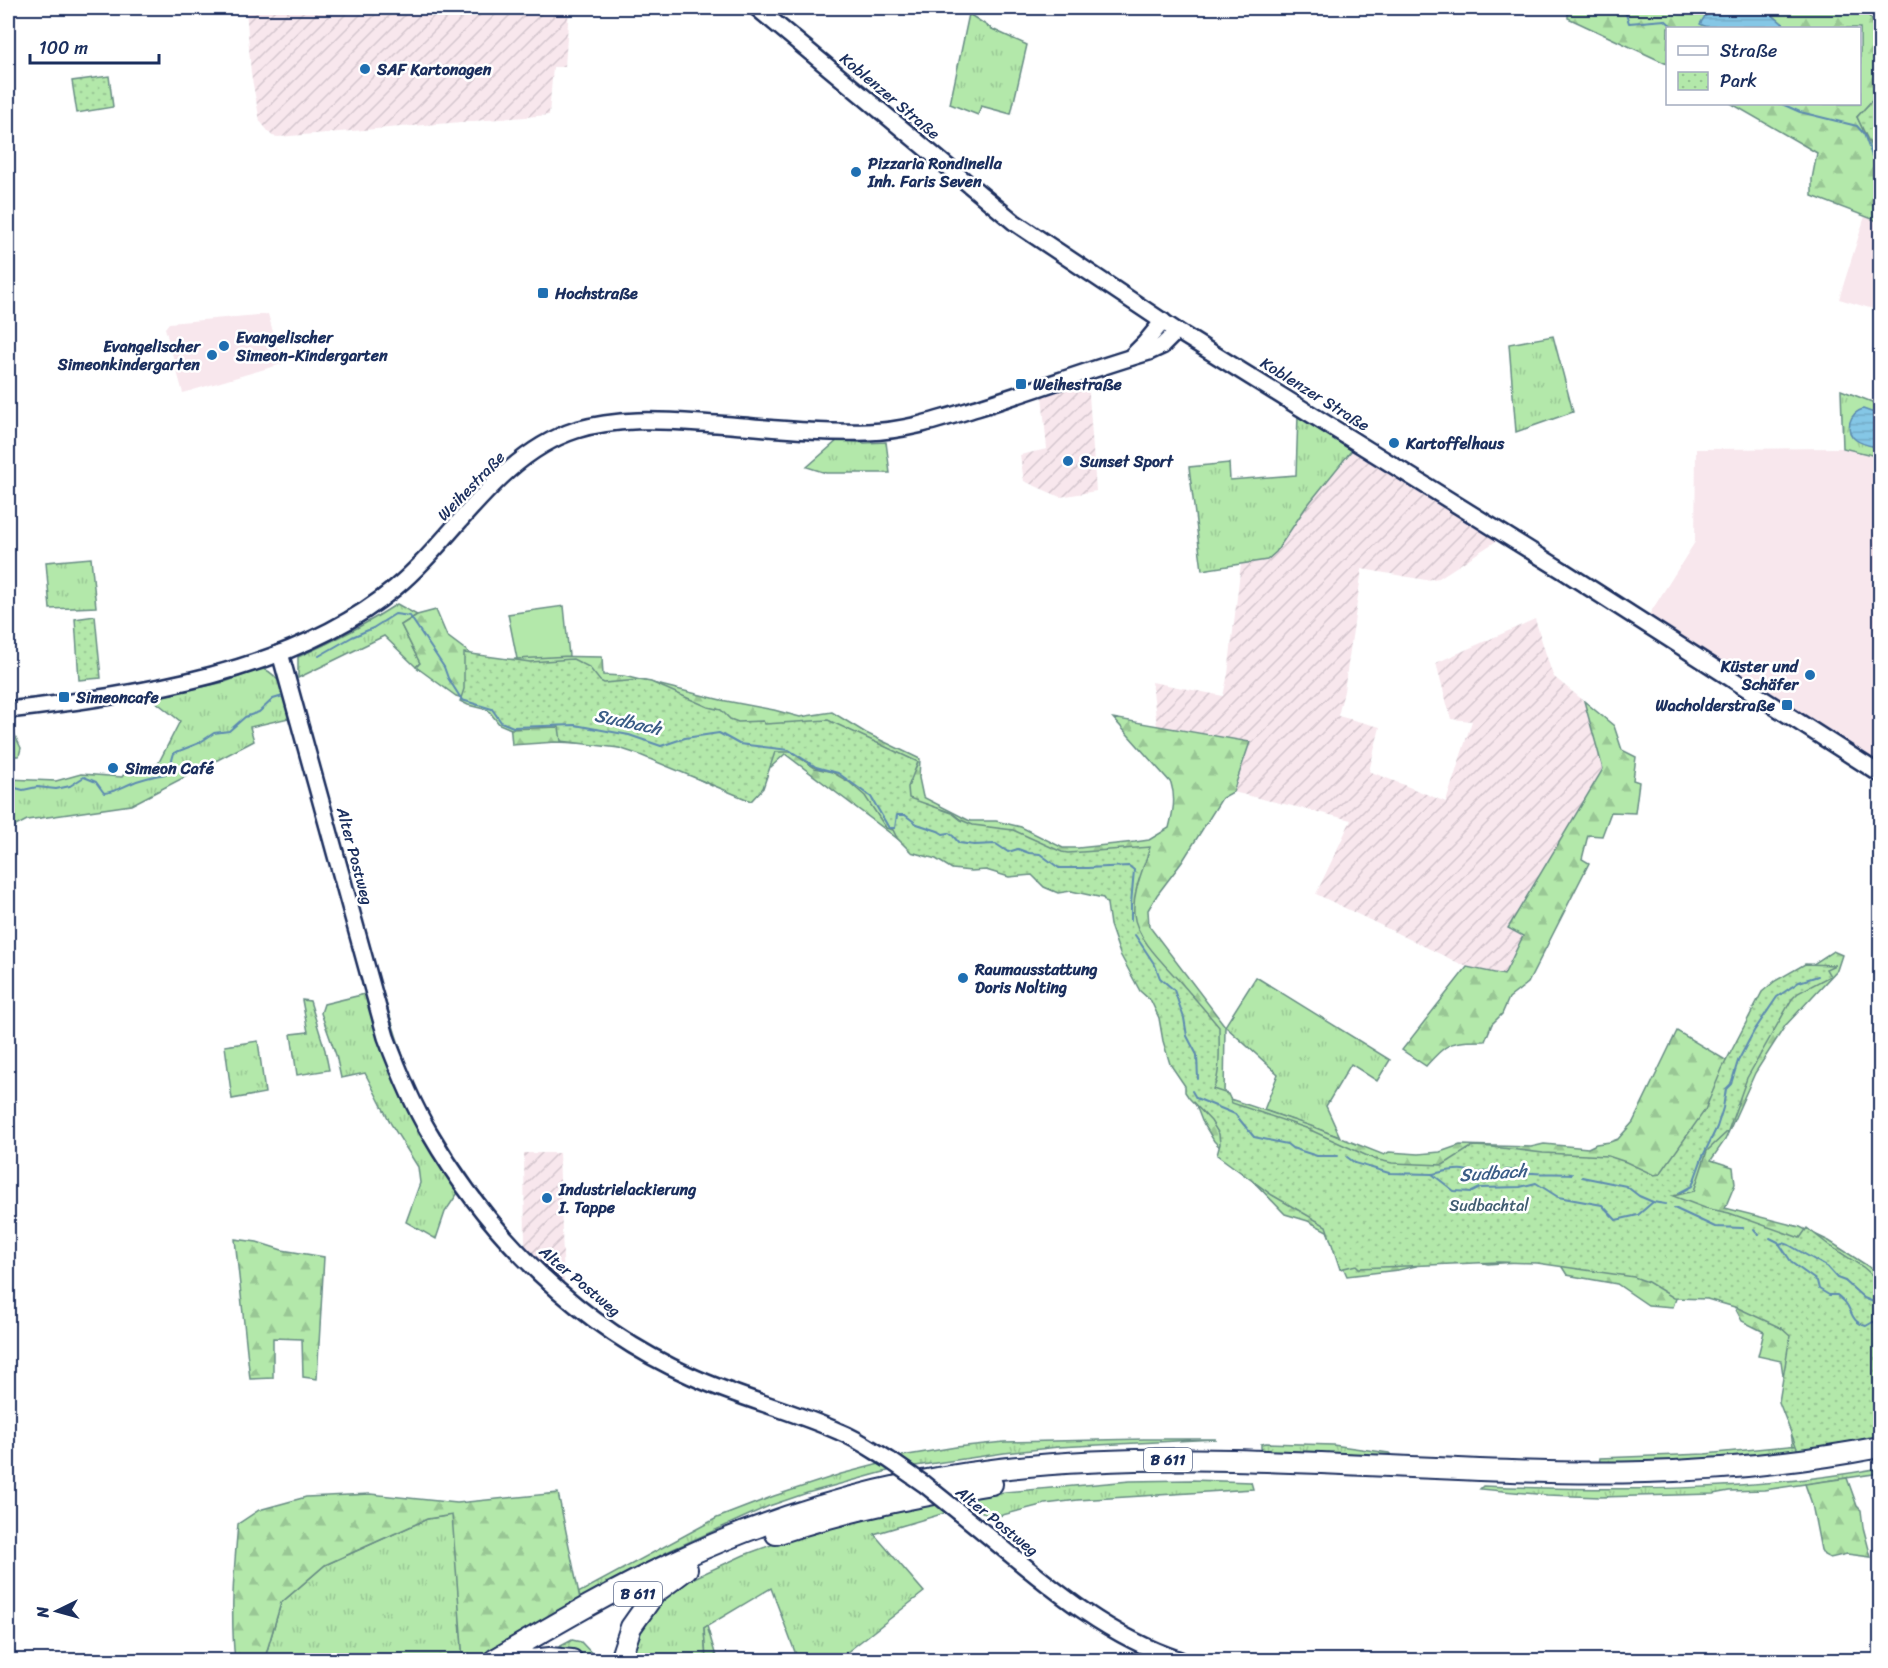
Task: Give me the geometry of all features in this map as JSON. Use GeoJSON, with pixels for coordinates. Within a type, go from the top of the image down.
{"type":"FeatureCollection","features":[{"type":"Feature","properties":{"kind":"highway","name":"B 611"},"geometry":{"type":"LineString","coordinates":[[494,1660],[608,1595],[676,1561],[741,1533],[813,1507],[950,1477],[1053,1464],[1199,1459],[1563,1472],[1646,1472],[1789,1462],[1837,1456],[1881,1447]]}},
{"type":"Feature","properties":{"kind":"highway","name":"B 611"},"geometry":{"type":"LineString","coordinates":[[517,1660],[687,1569],[777,1533],[821,1519],[953,1490],[1053,1476],[1200,1471],[1531,1483],[1647,1484],[1791,1474],[1881,1460]]}},
{"type":"Feature","properties":{"kind":"highway"},"geometry":{"type":"LineString","coordinates":[[620,1660],[631,1626],[655,1593],[687,1569]]}},
{"type":"Feature","properties":{"kind":"highway"},"geometry":{"type":"LineString","coordinates":[[530,1660],[550,1658],[572,1660]]}},
{"type":"Feature","properties":{"kind":"main road","name":"Koblenzer Straße"},"geometry":{"type":"LineString","coordinates":[[757,8],[998,210],[1177,331],[1565,572],[1881,774]]}},
{"type":"Feature","properties":{"kind":"main road"},"geometry":{"type":"LineString","coordinates":[[1134,302],[1146,324],[1145,343]]}},
{"type":"Feature","properties":{"kind":"main road","name":"Weihestraße"},"geometry":{"type":"LineString","coordinates":[[1129,358],[1163,321]]}},
{"type":"Feature","properties":{"kind":"main road","name":"Weihestraße"},"geometry":{"type":"LineString","coordinates":[[8,710],[74,702],[187,681],[280,653],[328,632],[365,611],[394,589],[423,563],[509,470],[537,449],[575,431],[608,423],[659,420],[830,432],[895,430],[934,421],[1149,352],[1162,346],[1177,331]]}},
{"type":"Feature","properties":{"kind":"main road","name":"Alter Postweg"},"geometry":{"type":"LineString","coordinates":[[280,653],[386,1037],[405,1086],[428,1131],[460,1184],[512,1247],[564,1296],[609,1330],[690,1376],[843,1433],[891,1461],[924,1484],[1054,1591],[1102,1624],[1155,1652],[1180,1660]]}},
{"type":"Feature","properties":{"kind":"shaded area"},"geometry":{"type":"Polygon","coordinates":[[[246,8],[569,8],[565,67],[553,67],[549,115],[272,136],[260,121],[251,74],[246,8]]]}},
{"type":"Feature","properties":{"kind":"shaded area"},"geometry":{"type":"Polygon","coordinates":[[[1865,216],[1880,222],[1880,311],[1839,299],[1865,216]]]}},
{"type":"Feature","properties":{"kind":"shaded area","name":"Evangelischer Simeon-Kindergarten"},"geometry":{"type":"Polygon","coordinates":[[[268,314],[282,364],[183,393],[165,328],[169,323],[268,314]]]}},
{"type":"Feature","properties":{"kind":"shaded area"},"geometry":{"type":"Polygon","coordinates":[[[1088,381],[1096,491],[1060,497],[1024,481],[1020,455],[1047,449],[1042,395],[1088,381]]]}},
{"type":"Feature","properties":{"kind":"shaded area"},"geometry":{"type":"Polygon","coordinates":[[[1843,448],[1880,457],[1880,767],[1647,618],[1695,542],[1696,449],[1843,448]]]}},
{"type":"Feature","properties":{"kind":"shaded area"},"geometry":{"type":"Polygon","coordinates":[[[1352,450],[1498,540],[1439,578],[1426,580],[1362,569],[1344,691],[1338,716],[1380,727],[1369,771],[1446,802],[1472,721],[1451,719],[1436,663],[1535,619],[1554,677],[1584,701],[1603,769],[1508,928],[1523,936],[1504,975],[1467,967],[1316,894],[1351,820],[1233,792],[1249,742],[1157,726],[1152,682],[1223,696],[1228,674],[1241,563],[1267,560],[1276,552],[1306,507],[1352,450]]]}},
{"type":"Feature","properties":{"kind":"shaded area"},"geometry":{"type":"Polygon","coordinates":[[[524,1153],[559,1153],[564,1283],[525,1247],[524,1153]]]}},
{"type":"Feature","properties":{"kind":"green space"},"geometry":{"type":"Polygon","coordinates":[[[1568,8],[1679,8],[1687,13],[1700,8],[1723,8],[1705,17],[1701,24],[1707,27],[1666,27],[1666,64],[1568,18],[1568,8]]]}},
{"type":"Feature","properties":{"kind":"green space"},"geometry":{"type":"Polygon","coordinates":[[[1764,8],[1862,8],[1880,29],[1880,92],[1857,117],[1869,142],[1880,157],[1880,222],[1812,196],[1812,179],[1817,153],[1734,105],[1861,105],[1861,27],[1787,27],[1764,8]]]}},
{"type":"Feature","properties":{"kind":"green space"},"geometry":{"type":"Polygon","coordinates":[[[969,14],[992,29],[1027,45],[1011,114],[981,106],[978,115],[950,104],[969,14]]]}},
{"type":"Feature","properties":{"kind":"green space"},"geometry":{"type":"Polygon","coordinates":[[[109,76],[113,107],[77,113],[72,81],[109,76]]]}},
{"type":"Feature","properties":{"kind":"green space"},"geometry":{"type":"Polygon","coordinates":[[[1880,92],[1878,128],[1880,157],[1869,142],[1857,117],[1880,92]]]}},
{"type":"Feature","properties":{"kind":"green space"},"geometry":{"type":"Polygon","coordinates":[[[1553,336],[1573,412],[1516,432],[1509,344],[1553,336]]]}},
{"type":"Feature","properties":{"kind":"green space"},"geometry":{"type":"Polygon","coordinates":[[[1841,390],[1880,405],[1880,457],[1843,448],[1841,390]]]}},
{"type":"Feature","properties":{"kind":"green space"},"geometry":{"type":"Polygon","coordinates":[[[1298,415],[1352,450],[1306,507],[1276,552],[1267,560],[1202,570],[1189,467],[1229,463],[1230,480],[1296,475],[1298,415]]]}},
{"type":"Feature","properties":{"kind":"green space"},"geometry":{"type":"Polygon","coordinates":[[[838,440],[865,443],[886,442],[890,473],[826,473],[807,467],[838,440]]]}},
{"type":"Feature","properties":{"kind":"green space"},"geometry":{"type":"Polygon","coordinates":[[[91,558],[96,607],[50,609],[46,562],[91,558]]]}},
{"type":"Feature","properties":{"kind":"green space"},"geometry":{"type":"Polygon","coordinates":[[[397,604],[417,615],[401,625],[420,663],[416,667],[384,636],[298,678],[298,657],[348,633],[397,604]]]}},
{"type":"Feature","properties":{"kind":"green space"},"geometry":{"type":"Polygon","coordinates":[[[564,606],[569,656],[517,659],[508,614],[564,606]]]}},
{"type":"Feature","properties":{"kind":"green space","name":"Sudbachtal"},"geometry":{"type":"Polygon","coordinates":[[[436,610],[447,636],[483,663],[541,656],[602,657],[603,675],[624,676],[800,717],[832,712],[866,733],[920,759],[919,778],[923,797],[970,821],[996,821],[1021,827],[1063,848],[1149,840],[1169,828],[1174,800],[1171,783],[1113,718],[1250,742],[1233,792],[1222,798],[1182,862],[1157,895],[1148,910],[1149,926],[1225,1026],[1224,1097],[1311,1126],[1384,1155],[1389,1152],[1419,1154],[1440,1152],[1460,1145],[1531,1147],[1544,1144],[1588,1148],[1618,1139],[1633,1122],[1677,1031],[1727,1061],[1772,991],[1833,951],[1842,955],[1837,970],[1785,1026],[1755,1073],[1725,1140],[1711,1160],[1733,1167],[1735,1184],[1725,1208],[1800,1227],[1829,1241],[1880,1274],[1880,1364],[1809,1444],[1793,1446],[1781,1361],[1758,1356],[1764,1332],[1742,1321],[1732,1302],[1678,1293],[1673,1307],[1648,1305],[1617,1284],[1567,1275],[1557,1259],[1488,1264],[1438,1253],[1416,1266],[1347,1276],[1327,1231],[1308,1221],[1285,1214],[1214,1141],[1202,1121],[1115,894],[902,842],[785,754],[771,767],[728,751],[712,786],[652,755],[602,744],[556,742],[512,745],[509,712],[456,696],[416,667],[420,663],[401,625],[417,615],[436,610]]]}},
{"type":"Feature","properties":{"kind":"green space"},"geometry":{"type":"Polygon","coordinates":[[[95,616],[101,678],[79,680],[75,619],[95,616]]]}},
{"type":"Feature","properties":{"kind":"green space","name":"Sudbachtal"},"geometry":{"type":"Polygon","coordinates":[[[464,653],[530,662],[573,659],[589,667],[604,683],[639,680],[651,682],[708,707],[721,710],[730,719],[738,722],[763,721],[765,724],[828,720],[918,762],[908,787],[909,798],[952,813],[973,825],[1013,830],[1068,853],[1150,847],[1135,897],[1136,924],[1156,955],[1219,1027],[1218,1068],[1213,1089],[1228,1094],[1232,1103],[1306,1128],[1374,1159],[1392,1163],[1443,1165],[1473,1146],[1493,1147],[1543,1153],[1608,1156],[1654,1175],[1660,1174],[1705,1110],[1722,1069],[1762,992],[1775,981],[1805,964],[1835,965],[1826,969],[1830,976],[1798,993],[1792,999],[1747,1078],[1728,1131],[1707,1151],[1694,1191],[1673,1196],[1800,1238],[1807,1228],[1863,1267],[1880,1282],[1880,1436],[1798,1451],[1779,1402],[1790,1336],[1781,1328],[1738,1308],[1707,1299],[1674,1298],[1648,1282],[1634,1277],[1537,1263],[1498,1262],[1359,1268],[1356,1265],[1340,1269],[1326,1226],[1272,1195],[1217,1155],[1220,1144],[1219,1134],[1211,1121],[1189,1098],[1185,1092],[1185,1086],[1170,1064],[1159,1018],[1151,1001],[1140,991],[1120,954],[1110,925],[1107,904],[1103,898],[1071,891],[1058,893],[1044,887],[1032,875],[1009,877],[986,870],[952,869],[936,859],[911,852],[897,838],[893,830],[886,828],[865,796],[849,782],[832,772],[815,768],[791,752],[775,752],[763,788],[751,801],[619,748],[561,741],[559,727],[511,729],[499,724],[488,710],[460,701],[464,689],[464,653]]]}},
{"type":"Feature","properties":{"kind":"green space"},"geometry":{"type":"Polygon","coordinates":[[[264,669],[280,683],[293,717],[250,727],[254,741],[131,805],[27,820],[8,830],[8,779],[56,781],[81,774],[122,777],[128,769],[158,764],[180,721],[151,698],[225,682],[264,669]]]}},
{"type":"Feature","properties":{"kind":"green space"},"geometry":{"type":"Polygon","coordinates":[[[1584,701],[1614,726],[1622,750],[1636,757],[1633,780],[1639,782],[1635,813],[1611,812],[1602,836],[1588,835],[1582,859],[1589,863],[1528,983],[1509,998],[1502,1014],[1492,1024],[1485,1041],[1451,1044],[1426,1066],[1402,1050],[1467,967],[1504,975],[1523,936],[1508,928],[1603,769],[1584,701]]]}},
{"type":"Feature","properties":{"kind":"green space"},"geometry":{"type":"Polygon","coordinates":[[[8,721],[21,748],[19,756],[13,756],[8,747],[8,721]]]}},
{"type":"Feature","properties":{"kind":"green space"},"geometry":{"type":"Polygon","coordinates":[[[1256,977],[1390,1060],[1377,1081],[1351,1064],[1326,1106],[1340,1137],[1264,1110],[1278,1074],[1225,1026],[1256,977]]]}},
{"type":"Feature","properties":{"kind":"green space"},"geometry":{"type":"Polygon","coordinates":[[[382,990],[413,1082],[432,1119],[468,1178],[445,1212],[436,1239],[406,1222],[420,1183],[418,1167],[391,1124],[365,1073],[341,1078],[336,1055],[321,1013],[324,1004],[382,990]]]}},
{"type":"Feature","properties":{"kind":"green space"},"geometry":{"type":"Polygon","coordinates":[[[302,1000],[310,1001],[329,1070],[297,1075],[291,1034],[308,1032],[302,1000]]]}},
{"type":"Feature","properties":{"kind":"green space"},"geometry":{"type":"Polygon","coordinates":[[[258,1041],[265,1093],[232,1099],[225,1046],[258,1041]]]}},
{"type":"Feature","properties":{"kind":"green space"},"geometry":{"type":"Polygon","coordinates":[[[235,1239],[324,1257],[317,1379],[303,1377],[302,1339],[273,1338],[273,1378],[250,1379],[235,1239]]]}},
{"type":"Feature","properties":{"kind":"green space"},"geometry":{"type":"Polygon","coordinates":[[[1880,1364],[1880,1440],[1839,1447],[1716,1460],[1599,1464],[1600,1458],[1705,1454],[1809,1444],[1880,1364]]]}},
{"type":"Feature","properties":{"kind":"green space"},"geometry":{"type":"Polygon","coordinates":[[[1216,1439],[1058,1447],[895,1469],[769,1506],[669,1551],[580,1599],[578,1593],[717,1518],[774,1496],[902,1456],[1004,1442],[1216,1439]]]}},
{"type":"Feature","properties":{"kind":"green space"},"geometry":{"type":"Polygon","coordinates":[[[1261,1444],[1333,1445],[1391,1455],[1390,1457],[1264,1451],[1261,1444]]]}},
{"type":"Feature","properties":{"kind":"green space"},"geometry":{"type":"Polygon","coordinates":[[[1880,1468],[1880,1473],[1764,1490],[1713,1494],[1600,1497],[1480,1489],[1483,1486],[1633,1489],[1732,1486],[1782,1482],[1880,1468]]]}},
{"type":"Feature","properties":{"kind":"green space"},"geometry":{"type":"Polygon","coordinates":[[[1847,1478],[1857,1506],[1861,1510],[1871,1557],[1847,1554],[1830,1558],[1821,1550],[1812,1504],[1805,1484],[1847,1478]]]}},
{"type":"Feature","properties":{"kind":"green space"},"geometry":{"type":"Polygon","coordinates":[[[1130,1481],[1251,1482],[1253,1489],[1078,1500],[1045,1504],[991,1518],[972,1505],[874,1534],[924,1592],[837,1660],[798,1660],[771,1588],[704,1628],[706,1660],[626,1660],[629,1644],[670,1589],[744,1555],[782,1541],[882,1512],[1005,1492],[1130,1481]]]}},
{"type":"Feature","properties":{"kind":"green space"},"geometry":{"type":"Polygon","coordinates":[[[558,1493],[580,1599],[481,1660],[463,1660],[452,1515],[427,1519],[325,1565],[281,1603],[266,1654],[267,1660],[235,1660],[233,1609],[238,1524],[259,1510],[306,1497],[370,1494],[457,1503],[558,1493]]]}},
{"type":"Feature","properties":{"kind":"green space"},"geometry":{"type":"Polygon","coordinates":[[[453,1515],[463,1660],[267,1660],[266,1654],[281,1603],[325,1565],[427,1519],[453,1515]]]}},
{"type":"Feature","properties":{"kind":"green space"},"geometry":{"type":"Polygon","coordinates":[[[707,1626],[717,1660],[706,1660],[704,1628],[707,1626]]]}},
{"type":"Feature","properties":{"kind":"green space"},"geometry":{"type":"Polygon","coordinates":[[[572,1640],[581,1642],[598,1660],[582,1660],[553,1650],[572,1640]]]}},
{"type":"Feature","properties":{"kind":"water"},"geometry":{"type":"Polygon","coordinates":[[[1723,8],[1764,8],[1787,27],[1707,27],[1700,24],[1705,16],[1723,8]]]}},
{"type":"Feature","properties":{"kind":"water"},"geometry":{"type":"Polygon","coordinates":[[[1863,409],[1880,415],[1880,448],[1859,442],[1850,432],[1851,418],[1863,409]]]}},
{"type":"Feature","properties":{"kind":"waterway"},"geometry":{"type":"LineString","coordinates":[[1624,8],[1629,23],[1665,20],[1673,27]]}},
{"type":"Feature","properties":{"kind":"waterway"},"geometry":{"type":"LineString","coordinates":[[1784,105],[1800,112],[1857,126],[1864,134],[1872,156],[1880,166]]}},
{"type":"Feature","properties":{"kind":"waterway","name":"Sudbach"},"geometry":{"type":"LineString","coordinates":[[319,656],[395,614],[410,616],[444,667],[462,700],[492,709],[501,722],[513,727],[575,725],[629,735],[661,746],[685,738],[719,733],[739,744],[789,750],[816,767],[838,773],[871,797],[889,828],[895,828],[897,815],[905,815],[917,824],[943,834],[949,833],[959,843],[996,844],[1008,852],[1018,849],[1040,854],[1059,868],[1129,866],[1134,870],[1131,921]]}},
{"type":"Feature","properties":{"kind":"waterway","name":"Sudbach"},"geometry":{"type":"LineString","coordinates":[[8,786],[23,790],[37,787],[56,789],[70,786],[84,777],[96,782],[104,793],[165,774],[170,767],[174,753],[199,743],[214,733],[229,731],[245,717],[259,712],[273,699],[283,696]]}},
{"type":"Feature","properties":{"kind":"waterway","name":"Sudbach"},"geometry":{"type":"LineString","coordinates":[[1135,935],[1155,965],[1160,978],[1174,990],[1184,1018],[1187,1036],[1197,1055],[1198,1079]]}},
{"type":"Feature","properties":{"kind":"waterway"},"geometry":{"type":"LineString","coordinates":[[1679,1193],[1692,1186],[1717,1127],[1726,1089],[1731,1084],[1738,1061],[1754,1031],[1777,997],[1799,982],[1818,976]]}},
{"type":"Feature","properties":{"kind":"waterway","name":"Sudbach"},"geometry":{"type":"LineString","coordinates":[[1192,1091],[1196,1098],[1235,1114],[1254,1137],[1287,1144],[1292,1148],[1317,1156],[1338,1156]]}},
{"type":"Feature","properties":{"kind":"waterway","name":"Sudbach"},"geometry":{"type":"LineString","coordinates":[[1347,1157],[1355,1163],[1389,1173],[1432,1174],[1454,1191],[1472,1192],[1480,1188],[1520,1187],[1536,1183],[1558,1197],[1602,1205],[1616,1220],[1638,1215],[1653,1202]]}},
{"type":"Feature","properties":{"kind":"waterway","name":"Sudbach"},"geometry":{"type":"LineString","coordinates":[[1432,1174],[1459,1170],[1481,1173],[1493,1169]]}},
{"type":"Feature","properties":{"kind":"waterway","name":"Sudbach"},"geometry":{"type":"LineString","coordinates":[[1505,1170],[1572,1174]]}},
{"type":"Feature","properties":{"kind":"waterway","name":"Sudbach"},"geometry":{"type":"LineString","coordinates":[[1582,1177],[1626,1186],[1639,1196],[1665,1204]]}},
{"type":"Feature","properties":{"kind":"waterway","name":"Sudbach"},"geometry":{"type":"LineString","coordinates":[[1674,1208],[1715,1227],[1743,1228]]}},
{"type":"Feature","properties":{"kind":"waterway","name":"Sudbach"},"geometry":{"type":"LineString","coordinates":[[1754,1229],[1759,1235]]}},
{"type":"Feature","properties":{"kind":"waterway","name":"Sudbach"},"geometry":{"type":"LineString","coordinates":[[1770,1238],[1778,1242],[1792,1263],[1817,1281],[1819,1289],[1829,1295],[1837,1295],[1845,1302],[1857,1322],[1866,1326],[1873,1322],[1880,1322]]}},
{"type":"Feature","properties":{"kind":"waterway","name":"Sudbach"},"geometry":{"type":"LineString","coordinates":[[1779,1244],[1789,1245],[1827,1267],[1837,1278],[1845,1281],[1864,1298],[1876,1303],[1880,1312]]}},
{"type":"Feature","properties":{"kind":"place","name":"SAF Kartonagen"},"geometry":{"type":"Point","coordinates":[365,69]}},
{"type":"Feature","properties":{"kind":"place","name":"Pizzaria Rondinella Inh. Faris Seven"},"geometry":{"type":"Point","coordinates":[856,172]}},
{"type":"Feature","properties":{"kind":"place","name":"Hochstraße"},"geometry":{"type":"Point","coordinates":[543,293]}},
{"type":"Feature","properties":{"kind":"place","name":"Evangelischer Simeon-Kindergarten"},"geometry":{"type":"Point","coordinates":[224,346]}},
{"type":"Feature","properties":{"kind":"place","name":"Evangelischer Simeonkindergarten"},"geometry":{"type":"Point","coordinates":[212,355]}},
{"type":"Feature","properties":{"kind":"place","name":"Weihestraße"},"geometry":{"type":"Point","coordinates":[1021,384]}},
{"type":"Feature","properties":{"kind":"place","name":"Kartoffelhaus"},"geometry":{"type":"Point","coordinates":[1394,443]}},
{"type":"Feature","properties":{"kind":"place","name":"Sunset Sport"},"geometry":{"type":"Point","coordinates":[1068,461]}},
{"type":"Feature","properties":{"kind":"place","name":"Küster und Schäfer"},"geometry":{"type":"Point","coordinates":[1810,675]}},
{"type":"Feature","properties":{"kind":"place","name":"Simeoncafe"},"geometry":{"type":"Point","coordinates":[64,697]}},
{"type":"Feature","properties":{"kind":"place","name":"Wacholderstraße"},"geometry":{"type":"Point","coordinates":[1787,705]}},
{"type":"Feature","properties":{"kind":"place","name":"Simeon Café"},"geometry":{"type":"Point","coordinates":[113,768]}},
{"type":"Feature","properties":{"kind":"place","name":"Raumausstattung Doris Nolting"},"geometry":{"type":"Point","coordinates":[963,978]}},
{"type":"Feature","properties":{"kind":"place","name":"Industrielackierung I. Tappe"},"geometry":{"type":"Point","coordinates":[547,1198]}}]}
